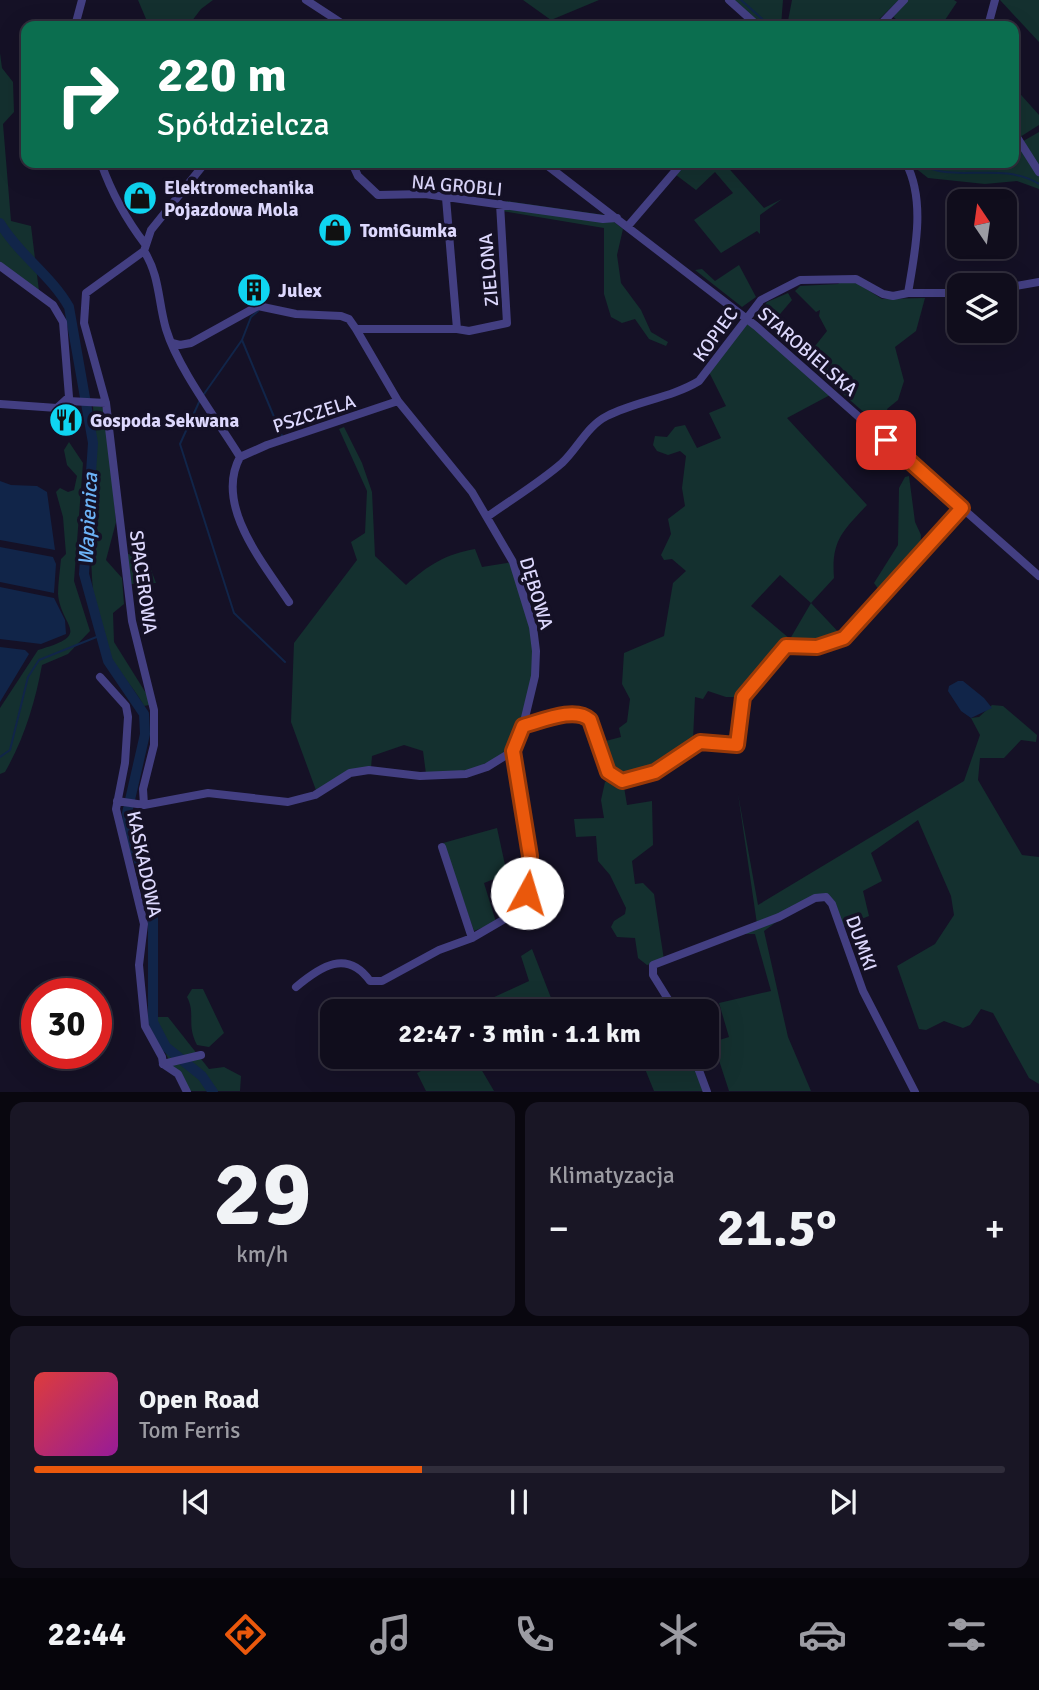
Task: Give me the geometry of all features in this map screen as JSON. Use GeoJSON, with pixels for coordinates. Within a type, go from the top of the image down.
{"type":"FeatureCollection","features":[{"type":"Feature","properties":{"kind":"street"},"geometry":{"type":"LineString","coordinates":[[76,21],[82,0]]}},
{"type":"Feature","properties":{"kind":"street"},"geometry":{"type":"LineString","coordinates":[[306,0],[336,21]]}},
{"type":"Feature","properties":{"kind":"street"},"geometry":{"type":"LineString","coordinates":[[729,0],[752,21]]}},
{"type":"Feature","properties":{"kind":"street"},"geometry":{"type":"LineString","coordinates":[[884,21],[904,0]]}},
{"type":"Feature","properties":{"kind":"street"},"geometry":{"type":"LineString","coordinates":[[989,21],[995,0]]}},
{"type":"Feature","properties":{"kind":"street"},"geometry":{"type":"LineString","coordinates":[[1019,140],[1039,172]]}},
{"type":"Feature","properties":{"kind":"street"},"geometry":{"type":"LineString","coordinates":[[103,168],[111,191],[145,248],[156,275],[166,330],[172,343],[240,457],[230,481],[244,528],[289,602]]}},
{"type":"Feature","properties":{"kind":"street","name":"SPACEROWA"},"geometry":{"type":"LineString","coordinates":[[140,804],[154,743],[155,713],[132,621],[106,403],[84,323],[83,302],[86,293],[145,248],[159,219],[201,168]]}},
{"type":"Feature","properties":{"kind":"street","name":"NA GROBLI"},"geometry":{"type":"LineString","coordinates":[[353,168],[369,190],[379,195],[425,194],[603,219],[617,218]]}},
{"type":"Feature","properties":{"kind":"street","name":"STAROBIELSKA"},"geometry":{"type":"LineString","coordinates":[[551,168],[746,317],[1039,576]]}},
{"type":"Feature","properties":{"kind":"street"},"geometry":{"type":"LineString","coordinates":[[628,226],[678,168]]}},
{"type":"Feature","properties":{"kind":"street"},"geometry":{"type":"LineString","coordinates":[[907,168],[916,206],[917,229],[908,292]]}},
{"type":"Feature","properties":{"kind":"street","name":"ZIELONA"},"geometry":{"type":"LineString","coordinates":[[446,198],[457,330]]}},
{"type":"Feature","properties":{"kind":"street","name":"ZIELONA"},"geometry":{"type":"LineString","coordinates":[[172,343],[180,345],[191,342],[258,306],[296,314],[341,316],[349,319],[356,329],[469,331],[507,323],[500,204]]}},
{"type":"Feature","properties":{"kind":"street"},"geometry":{"type":"LineString","coordinates":[[0,266],[53,305],[63,322],[68,401]]}},
{"type":"Feature","properties":{"kind":"street","name":"KOPIEC"},"geometry":{"type":"LineString","coordinates":[[487,517],[557,467],[593,425],[607,416],[687,388],[698,381],[718,360],[746,317],[761,300],[800,280],[816,277],[856,279],[883,294],[893,296],[908,292],[947,293]]}},
{"type":"Feature","properties":{"kind":"street"},"geometry":{"type":"LineString","coordinates":[[1017,286],[1039,282]]}},
{"type":"Feature","properties":{"kind":"street","name":"DĘBOWA"},"geometry":{"type":"LineString","coordinates":[[356,329],[398,401],[472,492],[513,562],[533,627],[535,676],[523,726],[513,751]]}},
{"type":"Feature","properties":{"kind":"street"},"geometry":{"type":"LineString","coordinates":[[0,404],[57,408],[68,401],[106,403]]}},
{"type":"Feature","properties":{"kind":"street","name":"PSZCZELA"},"geometry":{"type":"LineString","coordinates":[[240,457],[267,445],[398,401]]}},
{"type":"Feature","properties":{"kind":"street"},"geometry":{"type":"LineString","coordinates":[[523,726],[574,713],[584,715],[590,720],[608,772],[622,781],[655,772],[700,742],[737,745],[743,697],[786,646],[817,647],[844,638],[962,508]]}},
{"type":"Feature","properties":{"kind":"street","name":"KASKADOWA"},"geometry":{"type":"LineString","coordinates":[[100,677],[126,706],[128,717],[120,802],[123,850],[144,924],[139,965],[145,1026],[163,1064],[178,1074],[187,1091]]}},
{"type":"Feature","properties":{"kind":"street"},"geometry":{"type":"LineString","coordinates":[[120,802],[140,804],[208,793],[288,802],[315,795],[350,774],[369,770],[419,776],[466,774],[487,767],[513,751],[530,856],[530,881],[521,905],[510,916],[472,938],[439,950],[382,981],[370,981],[356,964],[348,961],[327,968],[296,988]]}},
{"type":"Feature","properties":{"kind":"street"},"geometry":{"type":"LineString","coordinates":[[442,847],[472,938]]}},
{"type":"Feature","properties":{"kind":"street","name":"DUMKI"},"geometry":{"type":"LineString","coordinates":[[668,999],[653,975],[653,965],[779,917],[816,898],[828,898],[863,991],[915,1091]]}},
{"type":"Feature","properties":{"kind":"street"},"geometry":{"type":"LineString","coordinates":[[163,1064],[201,1055]]}},
{"type":"Feature","properties":{"kind":"street"},"geometry":{"type":"LineString","coordinates":[[699,1069],[707,1091]]}},
{"type":"Feature","properties":{"kind":"green space"},"geometry":{"type":"Polygon","coordinates":[[[138,0],[213,0],[192,21],[147,21],[138,0]]]}},
{"type":"Feature","properties":{"kind":"green space"},"geometry":{"type":"Polygon","coordinates":[[[523,0],[599,0],[551,20],[523,0]]]}},
{"type":"Feature","properties":{"kind":"green space"},"geometry":{"type":"Polygon","coordinates":[[[734,0],[783,0],[781,21],[757,21],[734,0]]]}},
{"type":"Feature","properties":{"kind":"green space"},"geometry":{"type":"Polygon","coordinates":[[[792,0],[899,0],[877,21],[788,21],[792,0]]]}},
{"type":"Feature","properties":{"kind":"green space"},"geometry":{"type":"Polygon","coordinates":[[[907,0],[957,2],[944,21],[898,21],[891,15],[907,0]]]}},
{"type":"Feature","properties":{"kind":"green space"},"geometry":{"type":"Polygon","coordinates":[[[1000,0],[1039,0],[1039,42],[1000,0]]]}},
{"type":"Feature","properties":{"kind":"green space"},"geometry":{"type":"Polygon","coordinates":[[[0,53],[2,68],[13,82],[14,112],[3,124],[11,221],[31,226],[39,291],[0,263],[0,53]]]}},
{"type":"Feature","properties":{"kind":"green space"},"geometry":{"type":"Polygon","coordinates":[[[1019,93],[1039,115],[1039,125],[1020,137],[1019,93]]]}},
{"type":"Feature","properties":{"kind":"green space"},"geometry":{"type":"Polygon","coordinates":[[[1039,132],[1039,189],[1017,181],[985,184],[928,178],[915,168],[1019,168],[1019,144],[1039,132]]]}},
{"type":"Feature","properties":{"kind":"green space"},"geometry":{"type":"Polygon","coordinates":[[[682,168],[728,168],[764,208],[782,199],[760,215],[760,234],[757,231],[721,253],[694,220],[733,193],[715,172],[696,190],[676,175],[682,168]]]}},
{"type":"Feature","properties":{"kind":"green space"},"geometry":{"type":"Polygon","coordinates":[[[507,201],[605,215],[623,229],[617,255],[621,283],[641,310],[651,332],[668,342],[666,346],[649,339],[635,319],[622,323],[611,317],[604,294],[604,228],[502,211],[507,201]]]}},
{"type":"Feature","properties":{"kind":"green space"},"geometry":{"type":"Polygon","coordinates":[[[739,265],[756,297],[742,307],[695,270],[702,269],[715,281],[739,265]]]}},
{"type":"Feature","properties":{"kind":"green space"},"geometry":{"type":"Polygon","coordinates":[[[843,280],[857,283],[882,299],[925,298],[916,331],[895,347],[904,381],[898,400],[887,409],[891,421],[883,429],[804,360],[827,331],[819,316],[820,310],[816,312],[795,291],[800,286],[838,284],[843,280]]]}},
{"type":"Feature","properties":{"kind":"green space"},"geometry":{"type":"Polygon","coordinates":[[[788,293],[792,300],[769,327],[756,317],[767,302],[788,293]]]}},
{"type":"Feature","properties":{"kind":"green space"},"geometry":{"type":"Polygon","coordinates":[[[748,323],[830,395],[787,418],[867,505],[840,537],[835,554],[834,578],[811,603],[844,638],[832,645],[792,644],[743,697],[726,697],[708,691],[703,699],[695,697],[693,739],[700,742],[671,763],[623,781],[627,805],[652,801],[653,845],[632,861],[635,884],[643,883],[654,894],[664,960],[647,965],[638,958],[635,938],[617,937],[611,927],[614,921],[625,914],[626,908],[610,875],[598,861],[596,836],[576,837],[574,819],[604,818],[601,800],[605,782],[614,779],[598,743],[621,737],[619,728],[627,722],[630,699],[622,684],[624,653],[664,636],[673,583],[686,571],[672,559],[664,560],[661,555],[671,534],[668,519],[685,506],[682,488],[686,456],[680,451],[668,455],[657,451],[653,445],[655,436],[667,437],[675,427],[685,425],[697,448],[721,438],[709,413],[726,406],[708,370],[748,323]],[[780,575],[751,606],[790,639],[811,603],[780,575]]]}},
{"type":"Feature","properties":{"kind":"green space"},"geometry":{"type":"Polygon","coordinates":[[[93,406],[101,406],[106,413],[116,522],[106,560],[122,578],[124,604],[113,613],[114,642],[149,698],[149,705],[144,706],[106,647],[93,592],[93,406]]]}},
{"type":"Feature","properties":{"kind":"green space"},"geometry":{"type":"Polygon","coordinates":[[[344,427],[362,463],[372,492],[375,556],[406,585],[438,561],[465,551],[475,549],[482,567],[513,562],[533,627],[535,676],[513,751],[465,773],[426,774],[423,751],[404,745],[372,756],[371,768],[349,772],[317,793],[291,722],[294,643],[357,560],[351,542],[365,533],[367,491],[339,429],[344,427]]]}},
{"type":"Feature","properties":{"kind":"green space"},"geometry":{"type":"Polygon","coordinates":[[[69,442],[83,463],[74,581],[90,631],[68,654],[42,665],[23,734],[5,772],[0,774],[0,708],[38,650],[65,639],[70,634],[58,594],[61,559],[66,554],[63,517],[56,492],[60,488],[68,492],[74,490],[77,476],[67,465],[64,450],[69,442]]]}},
{"type":"Feature","properties":{"kind":"green space"},"geometry":{"type":"Polygon","coordinates":[[[909,476],[915,522],[921,535],[920,556],[890,590],[879,590],[874,583],[898,545],[899,488],[905,477],[909,476]]]}},
{"type":"Feature","properties":{"kind":"green space"},"geometry":{"type":"Polygon","coordinates":[[[144,551],[156,583],[130,584],[126,554],[132,554],[132,559],[144,559],[144,551]]]}},
{"type":"Feature","properties":{"kind":"green space"},"geometry":{"type":"Polygon","coordinates":[[[992,705],[1003,706],[1037,735],[1036,742],[1021,740],[1004,758],[980,758],[978,780],[1022,855],[1039,857],[1039,1084],[1029,1078],[993,1013],[981,1009],[970,1025],[963,1028],[944,1021],[926,1030],[919,1029],[897,966],[935,944],[954,915],[951,896],[918,820],[871,853],[882,881],[863,891],[869,916],[842,927],[826,896],[757,924],[738,794],[758,905],[964,781],[980,735],[971,718],[979,717],[992,705]]]}},
{"type":"Feature","properties":{"kind":"green space"},"geometry":{"type":"Polygon","coordinates":[[[497,828],[507,874],[484,883],[496,922],[474,931],[443,843],[497,828]]]}},
{"type":"Feature","properties":{"kind":"green space"},"geometry":{"type":"Polygon","coordinates":[[[779,920],[764,931],[788,1037],[811,1091],[729,1091],[719,1060],[719,1040],[729,1037],[719,1003],[771,991],[755,934],[742,934],[779,920]]]}},
{"type":"Feature","properties":{"kind":"green space"},"geometry":{"type":"Polygon","coordinates":[[[532,949],[551,999],[490,999],[529,981],[521,956],[532,949]]]}},
{"type":"Feature","properties":{"kind":"green space"},"geometry":{"type":"Polygon","coordinates":[[[192,989],[203,989],[224,1033],[209,1047],[197,1045],[194,1038],[187,997],[192,989]]]}},
{"type":"Feature","properties":{"kind":"green space"},"geometry":{"type":"Polygon","coordinates":[[[149,1017],[168,1017],[209,1069],[224,1067],[241,1076],[240,1091],[183,1091],[149,1017]]]}},
{"type":"Feature","properties":{"kind":"green space"},"geometry":{"type":"Polygon","coordinates":[[[425,1069],[481,1069],[494,1091],[426,1091],[417,1073],[425,1069]]]}},
{"type":"Feature","properties":{"kind":"green space"},"geometry":{"type":"Polygon","coordinates":[[[645,1069],[698,1069],[706,1091],[654,1091],[645,1069]]]}},
{"type":"Feature","properties":{"kind":"water"},"geometry":{"type":"Polygon","coordinates":[[[0,481],[11,485],[37,486],[47,492],[55,550],[0,540],[0,481]]]}},
{"type":"Feature","properties":{"kind":"water"},"geometry":{"type":"Polygon","coordinates":[[[0,547],[53,557],[56,564],[54,593],[0,582],[0,547]]]}},
{"type":"Feature","properties":{"kind":"water"},"geometry":{"type":"Polygon","coordinates":[[[0,587],[54,598],[65,620],[66,634],[41,644],[0,639],[0,587]]]}},
{"type":"Feature","properties":{"kind":"water"},"geometry":{"type":"Polygon","coordinates":[[[0,647],[25,650],[29,654],[0,702],[0,647]]]}},
{"type":"Feature","properties":{"kind":"water"},"geometry":{"type":"Polygon","coordinates":[[[963,681],[992,708],[971,718],[961,711],[948,691],[949,686],[963,681]]]}},
{"type":"Feature","properties":{"kind":"waterway"},"geometry":{"type":"LineString","coordinates":[[741,0],[764,21]]}},
{"type":"Feature","properties":{"kind":"waterway"},"geometry":{"type":"LineString","coordinates":[[931,168],[946,172],[1008,174],[1039,184]]}},
{"type":"Feature","properties":{"kind":"waterway","name":"Wapienica"},"geometry":{"type":"LineString","coordinates":[[0,223],[69,307],[93,443],[84,574],[108,661],[144,714],[145,734],[127,813],[130,838],[153,897],[153,1022],[166,1047],[202,1076],[213,1092]]}},
{"type":"Feature","properties":{"kind":"waterway"},"geometry":{"type":"LineString","coordinates":[[204,394],[242,340],[251,317],[258,311]]}},
{"type":"Feature","properties":{"kind":"waterway"},"geometry":{"type":"LineString","coordinates":[[242,340],[282,436]]}},
{"type":"Feature","properties":{"kind":"waterway"},"geometry":{"type":"LineString","coordinates":[[200,400],[180,444],[234,613],[285,662]]}},
{"type":"Feature","properties":{"kind":"waterway"},"geometry":{"type":"LineString","coordinates":[[0,757],[10,750],[28,677],[39,660],[99,636]]}},
{"type":"Feature","properties":{"kind":"place","name":"Elektromechanika Pojazdowa Mola"},"geometry":{"type":"Point","coordinates":[140,198]}},
{"type":"Feature","properties":{"kind":"place","name":"TomiGumka"},"geometry":{"type":"Point","coordinates":[335,230]}},
{"type":"Feature","properties":{"kind":"place","name":"Julex"},"geometry":{"type":"Point","coordinates":[254,290]}},
{"type":"Feature","properties":{"kind":"place","name":"Gospoda Sekwana"},"geometry":{"type":"Point","coordinates":[66,420]}},
{"type":"Feature","properties":{"kind":"route"},"geometry":{"type":"LineString","coordinates":[[527,893],[530,856],[513,751],[523,726],[574,713],[584,715],[590,720],[608,772],[622,781],[655,772],[671,763],[693,744],[700,742],[737,745],[743,697],[786,646],[792,644],[811,648],[832,645],[844,638],[962,508],[886,440]]}}]}
